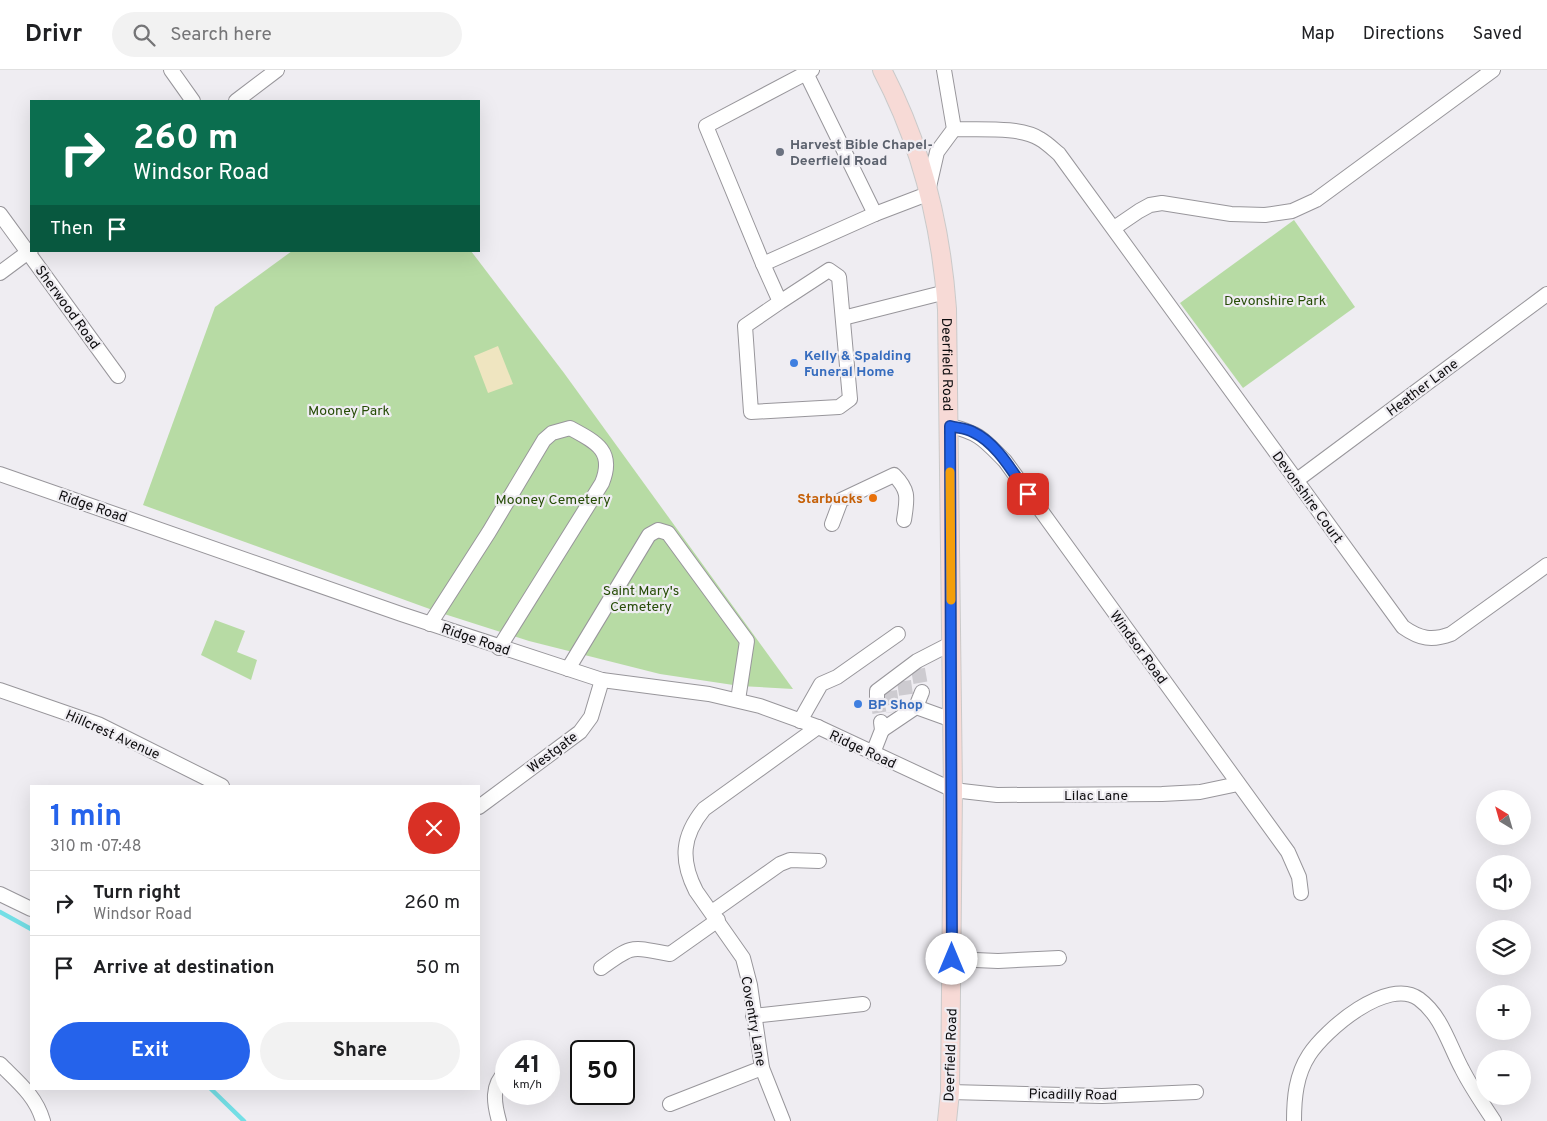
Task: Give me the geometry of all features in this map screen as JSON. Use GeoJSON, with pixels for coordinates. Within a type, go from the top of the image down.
{"type":"FeatureCollection","features":[{"type":"Feature","properties":{"kind":"main road","name":"Deerfield Road"},"geometry":{"type":"LineString","coordinates":[[882,70],[913,139],[929,190],[945,272],[950,426],[953,790],[950,1092],[947,1121]]}},
{"type":"Feature","properties":{"kind":"street"},"geometry":{"type":"LineString","coordinates":[[171,70],[192,100]]}},
{"type":"Feature","properties":{"kind":"street"},"geometry":{"type":"LineString","coordinates":[[237,100],[277,70]]}},
{"type":"Feature","properties":{"kind":"street"},"geometry":{"type":"LineString","coordinates":[[763,264],[929,190],[937,152],[954,129],[944,70]]}},
{"type":"Feature","properties":{"kind":"street"},"geometry":{"type":"LineString","coordinates":[[1114,228],[1150,205],[1162,203],[1231,214],[1265,215],[1292,211],[1316,200],[1493,70]]}},
{"type":"Feature","properties":{"kind":"street"},"geometry":{"type":"LineString","coordinates":[[780,302],[706,126],[809,72],[875,214]]}},
{"type":"Feature","properties":{"kind":"street","name":"Devonshire Court"},"geometry":{"type":"LineString","coordinates":[[954,129],[1017,132],[1039,138],[1059,154],[1396,620],[1413,634],[1426,639],[1437,639],[1452,634],[1547,565]]}},
{"type":"Feature","properties":{"kind":"street","name":"Sherwood Road"},"geometry":{"type":"LineString","coordinates":[[0,214],[30,251]]}},
{"type":"Feature","properties":{"kind":"street"},"geometry":{"type":"LineString","coordinates":[[0,273],[30,251]]}},
{"type":"Feature","properties":{"kind":"street","name":"Sherwood Road"},"geometry":{"type":"LineString","coordinates":[[31,252],[118,376]]}},
{"type":"Feature","properties":{"kind":"street"},"geometry":{"type":"LineString","coordinates":[[829,270],[840,277],[850,399],[839,406],[751,412],[745,326],[780,302],[829,270]]}},
{"type":"Feature","properties":{"kind":"street"},"geometry":{"type":"LineString","coordinates":[[843,318],[946,292]]}},
{"type":"Feature","properties":{"kind":"street","name":"Heather Lane"},"geometry":{"type":"LineString","coordinates":[[1296,480],[1547,294]]}},
{"type":"Feature","properties":{"kind":"street","name":"Windsor Road"},"geometry":{"type":"LineString","coordinates":[[950,426],[971,431],[981,437],[1005,461],[1288,852],[1298,873],[1301,893]]}},
{"type":"Feature","properties":{"kind":"street"},"geometry":{"type":"LineString","coordinates":[[430,624],[544,440],[552,433],[570,428],[592,441],[603,451],[607,462],[607,472],[499,648]]}},
{"type":"Feature","properties":{"kind":"street","name":"Ridge Road"},"geometry":{"type":"LineString","coordinates":[[0,474],[499,648],[568,670],[602,680],[738,700],[818,727],[953,790]]}},
{"type":"Feature","properties":{"kind":"street"},"geometry":{"type":"LineString","coordinates":[[832,524],[841,500],[894,475],[904,485],[907,500],[904,520]]}},
{"type":"Feature","properties":{"kind":"street"},"geometry":{"type":"LineString","coordinates":[[568,670],[649,535],[658,530],[668,534],[747,641],[738,700]]}},
{"type":"Feature","properties":{"kind":"street"},"geometry":{"type":"LineString","coordinates":[[800,721],[821,684],[837,677],[898,634]]}},
{"type":"Feature","properties":{"kind":"street"},"geometry":{"type":"LineString","coordinates":[[877,700],[877,690],[890,686],[952,643]]}},
{"type":"Feature","properties":{"kind":"street","name":"Westgate"},"geometry":{"type":"LineString","coordinates":[[480,806],[580,732],[591,717],[602,680]]}},
{"type":"Feature","properties":{"kind":"street","name":"Hillcrest Avenue"},"geometry":{"type":"LineString","coordinates":[[0,690],[98,724],[220,785]]}},
{"type":"Feature","properties":{"kind":"street"},"geometry":{"type":"LineString","coordinates":[[873,753],[887,722],[910,707],[922,692]]}},
{"type":"Feature","properties":{"kind":"street"},"geometry":{"type":"LineString","coordinates":[[910,707],[952,720]]}},
{"type":"Feature","properties":{"kind":"street","name":"Coventry Lane"},"geometry":{"type":"LineString","coordinates":[[783,1121],[762,1068],[750,985],[743,958],[690,879],[685,855],[687,835],[693,822],[712,802],[818,727]]}},
{"type":"Feature","properties":{"kind":"street","name":"Lilac Lane"},"geometry":{"type":"LineString","coordinates":[[953,790],[997,795],[1162,794],[1200,792],[1238,784]]}},
{"type":"Feature","properties":{"kind":"street"},"geometry":{"type":"LineString","coordinates":[[601,968],[627,949],[634,948],[670,954],[780,864],[790,860],[819,861]]}},
{"type":"Feature","properties":{"kind":"street"},"geometry":{"type":"LineString","coordinates":[[0,894],[30,909]]}},
{"type":"Feature","properties":{"kind":"street"},"geometry":{"type":"LineString","coordinates":[[952,959],[998,961],[1060,958]]}},
{"type":"Feature","properties":{"kind":"street"},"geometry":{"type":"LineString","coordinates":[[1294,1121],[1297,1080],[1308,1056],[1324,1037],[1375,998],[1402,992],[1416,997],[1430,1008],[1443,1028],[1462,1069],[1494,1121]]}},
{"type":"Feature","properties":{"kind":"street"},"geometry":{"type":"LineString","coordinates":[[753,1016],[864,1004]]}},
{"type":"Feature","properties":{"kind":"street"},"geometry":{"type":"LineString","coordinates":[[0,1064],[32,1096],[40,1108],[43,1121]]}},
{"type":"Feature","properties":{"kind":"street"},"geometry":{"type":"LineString","coordinates":[[670,1104],[762,1068]]}},
{"type":"Feature","properties":{"kind":"street","name":"Picadilly Road"},"geometry":{"type":"LineString","coordinates":[[950,1092],[1102,1096],[1196,1092]]}},
{"type":"Feature","properties":{"kind":"street"},"geometry":{"type":"LineString","coordinates":[[496,1105],[499,1121]]}},
{"type":"Feature","properties":{"kind":"green space","name":"Devonshire Park"},"geometry":{"type":"Polygon","coordinates":[[[1294,220],[1355,307],[1243,388],[1180,303],[1294,220]]]}},
{"type":"Feature","properties":{"kind":"green space","name":"Mooney Park"},"geometry":{"type":"Polygon","coordinates":[[[291,252],[472,252],[564,373],[793,689],[740,686],[660,674],[529,641],[438,612],[143,505],[215,307],[291,252]]]}},
{"type":"Feature","properties":{"kind":"green space"},"geometry":{"type":"Polygon","coordinates":[[[215,620],[245,631],[237,652],[257,660],[251,680],[201,655],[215,620]]]}},
{"type":"Feature","properties":{"kind":"sand"},"geometry":{"type":"Polygon","coordinates":[[[498,346],[513,384],[488,393],[474,356],[498,346]]]}},
{"type":"Feature","properties":{"kind":"waterway"},"geometry":{"type":"LineString","coordinates":[[0,912],[30,928]]}},
{"type":"Feature","properties":{"kind":"waterway"},"geometry":{"type":"LineString","coordinates":[[212,1090],[244,1121]]}},
{"type":"Feature","properties":{"kind":"tunnel"},"geometry":{"type":"LineString","coordinates":[[918,669],[922,692]]}},
{"type":"Feature","properties":{"kind":"tunnel"},"geometry":{"type":"LineString","coordinates":[[904,681],[907,702]]}},
{"type":"Feature","properties":{"kind":"tunnel"},"geometry":{"type":"LineString","coordinates":[[890,691],[893,712]]}},
{"type":"Feature","properties":{"kind":"tunnel"},"geometry":{"type":"LineString","coordinates":[[877,699],[881,722]]}},
{"type":"Feature","properties":{"kind":"slow traffic"},"geometry":{"type":"LineString","coordinates":[[950,472],[951,600]]}},
{"type":"Feature","properties":{"kind":"place","name":"Harvest Bible Chapel- Deerfield Road"},"geometry":{"type":"Point","coordinates":[780,152]}},
{"type":"Feature","properties":{"kind":"place","name":"Kelly & Spalding Funeral Home"},"geometry":{"type":"Point","coordinates":[794,363]}},
{"type":"Feature","properties":{"kind":"place","name":"Starbucks"},"geometry":{"type":"Point","coordinates":[873,498]}},
{"type":"Feature","properties":{"kind":"place","name":"BP Shop"},"geometry":{"type":"Point","coordinates":[858,704]}},
{"type":"Feature","properties":{"kind":"route"},"geometry":{"type":"LineString","coordinates":[[952,959],[953,790],[950,426],[971,431],[981,437],[1005,461],[1028,494]]}},
{"type":"Feature","properties":{"kind":"park label","name":"Mooney Cemetery"},"geometry":{"type":"Point","coordinates":[553,499]}},
{"type":"Feature","properties":{"kind":"park label","name":"Saint Mary's Cemetery"},"geometry":{"type":"Point","coordinates":[641,598]}}]}
